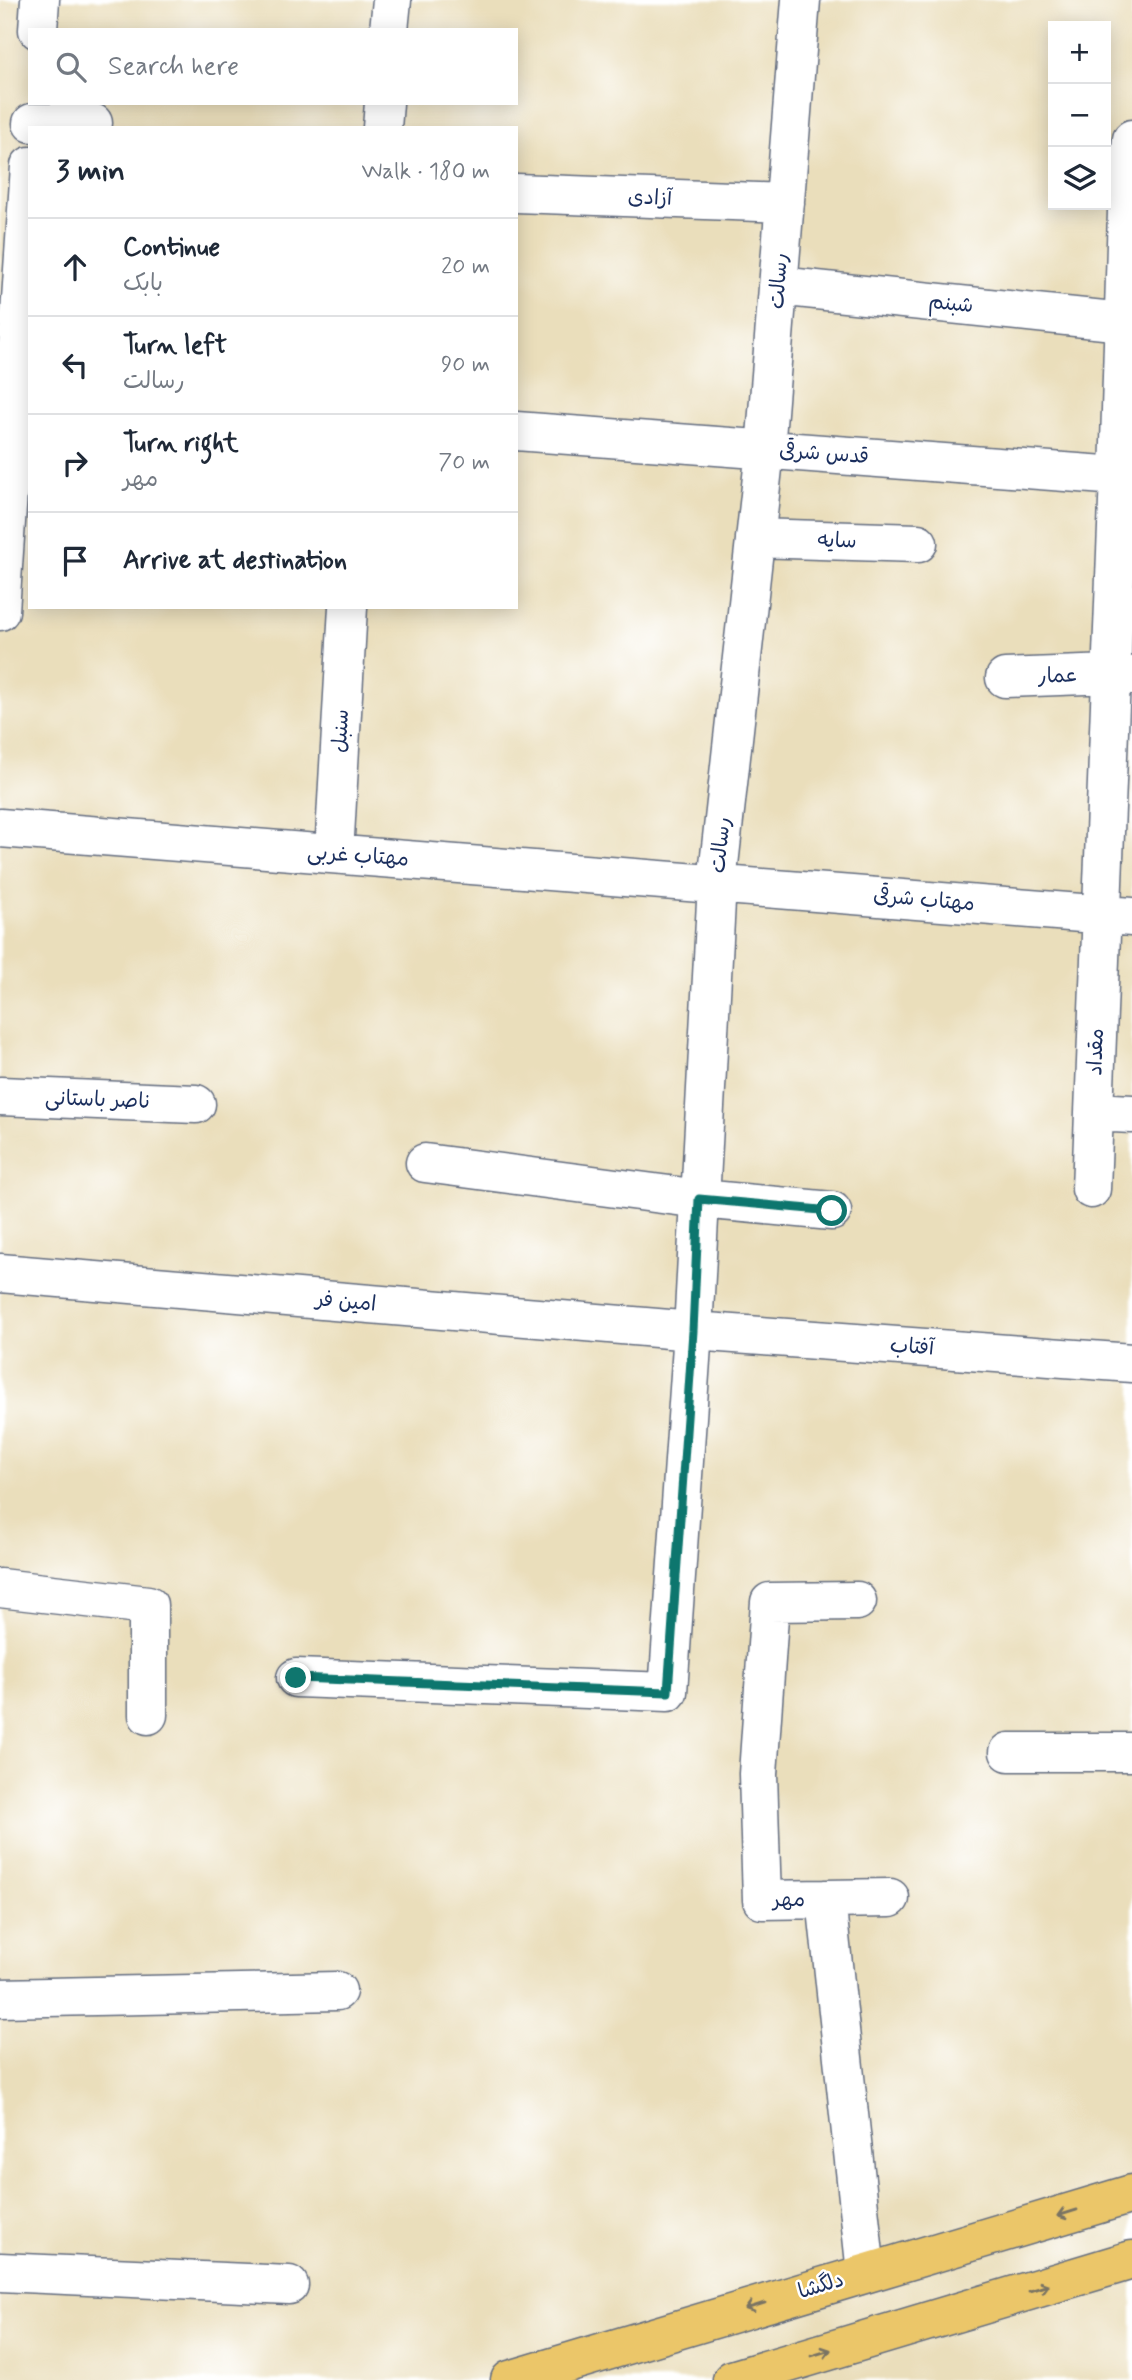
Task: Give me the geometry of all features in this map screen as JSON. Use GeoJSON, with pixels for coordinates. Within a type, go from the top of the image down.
{"type":"FeatureCollection","features":[{"type":"Feature","properties":{"kind":"main road","name":"دلگشا"},"geometry":{"type":"LineString","coordinates":[[510,2380],[1132,2194]]}},
{"type":"Feature","properties":{"kind":"main road"},"geometry":{"type":"LineString","coordinates":[[732,2380],[1132,2260]]}},
{"type":"Feature","properties":{"kind":"street"},"geometry":{"type":"LineString","coordinates":[[38,28],[40,0]]}},
{"type":"Feature","properties":{"kind":"street"},"geometry":{"type":"LineString","coordinates":[[389,28],[392,0]]}},
{"type":"Feature","properties":{"kind":"street","name":"رسالت"},"geometry":{"type":"LineString","coordinates":[[296,1678],[668,1692],[693,1331],[717,883],[765,450],[801,0]]}},
{"type":"Feature","properties":{"kind":"street"},"geometry":{"type":"LineString","coordinates":[[382,126],[384,105]]}},
{"type":"Feature","properties":{"kind":"street"},"geometry":{"type":"LineString","coordinates":[[33,118],[93,123]]}},
{"type":"Feature","properties":{"kind":"street"},"geometry":{"type":"LineString","coordinates":[[1117,915],[1125,477],[1123,322],[1132,139]]}},
{"type":"Feature","properties":{"kind":"street","name":"آزادی"},"geometry":{"type":"LineString","coordinates":[[518,193],[785,203]]}},
{"type":"Feature","properties":{"kind":"street"},"geometry":{"type":"LineString","coordinates":[[0,611],[17,561],[15,394],[28,196]]}},
{"type":"Feature","properties":{"kind":"street","name":"شبنم"},"geometry":{"type":"LineString","coordinates":[[778,286],[1123,322]]}},
{"type":"Feature","properties":{"kind":"street","name":"قدس شرقی"},"geometry":{"type":"LineString","coordinates":[[518,431],[1125,477]]}},
{"type":"Feature","properties":{"kind":"street","name":"سایه"},"geometry":{"type":"LineString","coordinates":[[755,538],[918,544]]}},
{"type":"Feature","properties":{"kind":"street","name":"سنبل"},"geometry":{"type":"LineString","coordinates":[[334,854],[345,609]]}},
{"type":"Feature","properties":{"kind":"street","name":"عمار"},"geometry":{"type":"LineString","coordinates":[[1006,678],[1121,675]]}},
{"type":"Feature","properties":{"kind":"street","name":"مهتاب غربی"},"geometry":{"type":"LineString","coordinates":[[0,828],[717,883]]}},
{"type":"Feature","properties":{"kind":"street","name":"مهتاب شرقی"},"geometry":{"type":"LineString","coordinates":[[717,883],[1117,915]]}},
{"type":"Feature","properties":{"kind":"street","name":"مقداد"},"geometry":{"type":"LineString","coordinates":[[1091,1189],[1094,1112],[1117,915]]}},
{"type":"Feature","properties":{"kind":"street","name":"ناصر باستانی"},"geometry":{"type":"LineString","coordinates":[[0,1096],[196,1104]]}},
{"type":"Feature","properties":{"kind":"street"},"geometry":{"type":"LineString","coordinates":[[1094,1112],[1132,1114]]}},
{"type":"Feature","properties":{"kind":"street"},"geometry":{"type":"LineString","coordinates":[[425,1164],[699,1199],[832,1211]]}},
{"type":"Feature","properties":{"kind":"street","name":"امین فر"},"geometry":{"type":"LineString","coordinates":[[0,1273],[693,1331]]}},
{"type":"Feature","properties":{"kind":"street","name":"آفتاب"},"geometry":{"type":"LineString","coordinates":[[693,1331],[1132,1363]]}},
{"type":"Feature","properties":{"kind":"street"},"geometry":{"type":"LineString","coordinates":[[0,1588],[148,1605],[148,1715]]}},
{"type":"Feature","properties":{"kind":"street","name":"مهر"},"geometry":{"type":"LineString","coordinates":[[857,1601],[770,1602],[758,1774],[762,1900],[826,1899],[866,2273]]}},
{"type":"Feature","properties":{"kind":"street"},"geometry":{"type":"LineString","coordinates":[[1009,1752],[1132,1752]]}},
{"type":"Feature","properties":{"kind":"street"},"geometry":{"type":"LineString","coordinates":[[826,1899],[890,1898]]}},
{"type":"Feature","properties":{"kind":"street"},"geometry":{"type":"LineString","coordinates":[[0,1998],[337,1991]]}},
{"type":"Feature","properties":{"kind":"street"},"geometry":{"type":"LineString","coordinates":[[0,2272],[289,2285]]}},
{"type":"Feature","properties":{"kind":"route"},"geometry":{"type":"LineString","coordinates":[[296,1678],[668,1692],[693,1331],[699,1199],[832,1211]]}}]}
